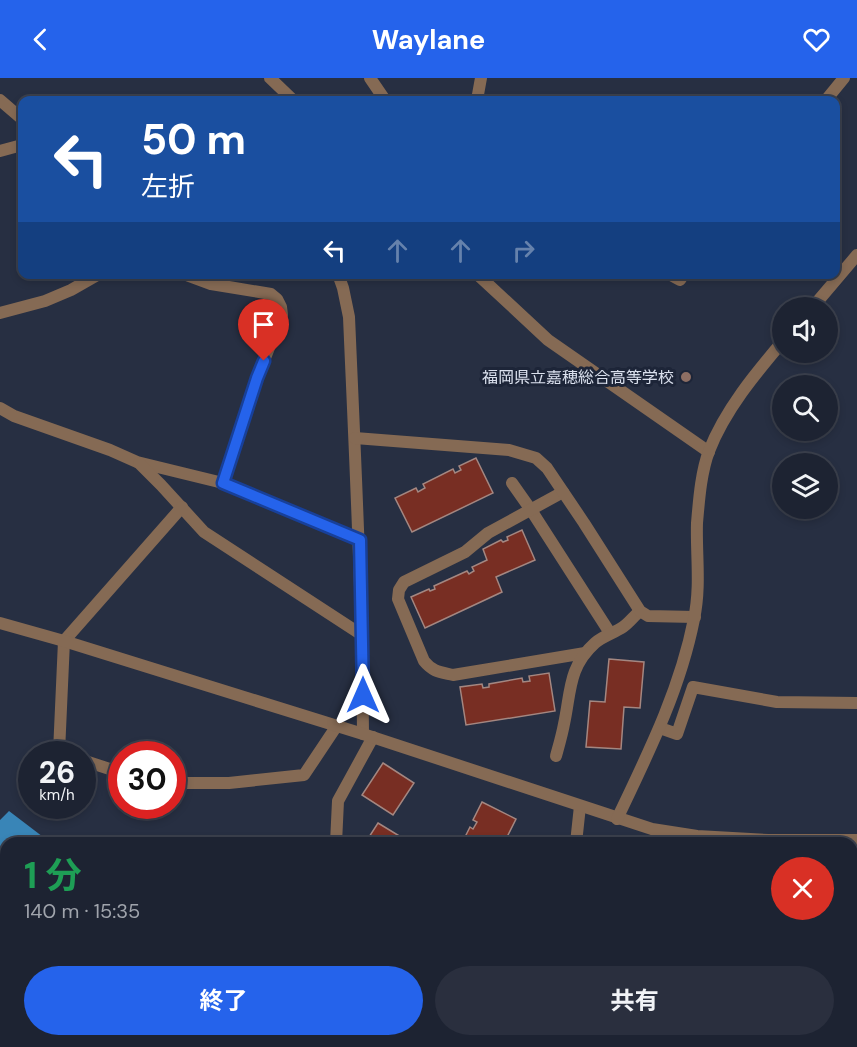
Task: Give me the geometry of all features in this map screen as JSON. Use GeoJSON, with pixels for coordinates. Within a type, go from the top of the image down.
{"type":"FeatureCollection","features":[{"type":"Feature","properties":{"kind":"street"},"geometry":{"type":"LineString","coordinates":[[270,78],[289,96]]}},
{"type":"Feature","properties":{"kind":"street"},"geometry":{"type":"LineString","coordinates":[[370,78],[382,96]]}},
{"type":"Feature","properties":{"kind":"street"},"geometry":{"type":"LineString","coordinates":[[478,96],[481,78]]}},
{"type":"Feature","properties":{"kind":"street"},"geometry":{"type":"LineString","coordinates":[[829,96],[844,78]]}},
{"type":"Feature","properties":{"kind":"street"},"geometry":{"type":"LineString","coordinates":[[0,100],[18,115]]}},
{"type":"Feature","properties":{"kind":"street"},"geometry":{"type":"LineString","coordinates":[[0,159],[0,151],[18,146]]}},
{"type":"Feature","properties":{"kind":"street"},"geometry":{"type":"LineString","coordinates":[[840,275],[857,255]]}},
{"type":"Feature","properties":{"kind":"street"},"geometry":{"type":"LineString","coordinates":[[0,313],[45,301],[90,279]]}},
{"type":"Feature","properties":{"kind":"street"},"geometry":{"type":"LineString","coordinates":[[198,279],[211,284],[271,294],[281,307],[282,315],[257,378],[223,483]]}},
{"type":"Feature","properties":{"kind":"street"},"geometry":{"type":"LineString","coordinates":[[336,837],[338,801],[368,736],[349,316],[340,279]]}},
{"type":"Feature","properties":{"kind":"street"},"geometry":{"type":"LineString","coordinates":[[482,279],[548,340],[709,452]]}},
{"type":"Feature","properties":{"kind":"street"},"geometry":{"type":"LineString","coordinates":[[821,297],[837,279]]}},
{"type":"Feature","properties":{"kind":"street"},"geometry":{"type":"LineString","coordinates":[[617,819],[660,728],[682,669],[695,617],[699,576],[697,524],[701,487],[709,452],[727,416],[772,354]]}},
{"type":"Feature","properties":{"kind":"street"},"geometry":{"type":"LineString","coordinates":[[0,408],[14,416],[137,462],[223,483],[360,540]]}},
{"type":"Feature","properties":{"kind":"street"},"geometry":{"type":"LineString","coordinates":[[355,438],[509,450],[536,458],[547,468],[640,611],[648,615],[695,617]]}},
{"type":"Feature","properties":{"kind":"street"},"geometry":{"type":"LineString","coordinates":[[137,462],[204,532],[362,635]]}},
{"type":"Feature","properties":{"kind":"street"},"geometry":{"type":"LineString","coordinates":[[512,483],[610,633]]}},
{"type":"Feature","properties":{"kind":"street"},"geometry":{"type":"LineString","coordinates":[[563,492],[488,533],[465,552],[404,582],[399,590],[398,599],[424,661],[430,669],[453,675],[585,653]]}},
{"type":"Feature","properties":{"kind":"street"},"geometry":{"type":"LineString","coordinates":[[59,741],[64,641],[182,507]]}},
{"type":"Feature","properties":{"kind":"street"},"geometry":{"type":"LineString","coordinates":[[556,756],[575,667],[596,642],[622,627],[640,611]]}},
{"type":"Feature","properties":{"kind":"street"},"geometry":{"type":"LineString","coordinates":[[0,623],[368,736],[617,819],[652,829],[715,837]]}},
{"type":"Feature","properties":{"kind":"street"},"geometry":{"type":"LineString","coordinates":[[660,728],[677,734],[693,687],[777,702],[857,703]]}},
{"type":"Feature","properties":{"kind":"street"},"geometry":{"type":"LineString","coordinates":[[186,783],[229,783],[304,775],[336,726]]}},
{"type":"Feature","properties":{"kind":"street"},"geometry":{"type":"LineString","coordinates":[[577,837],[580,806]]}},
{"type":"Feature","properties":{"kind":"water"},"geometry":{"type":"Polygon","coordinates":[[[9,811],[43,837],[0,837],[0,820],[9,811]]]}},
{"type":"Feature","properties":{"kind":"building"},"geometry":{"type":"Polygon","coordinates":[[[476,458],[493,493],[412,532],[395,498],[416,488],[418,492],[425,488],[423,484],[453,469],[455,473],[461,470],[459,466],[476,458]]]}},
{"type":"Feature","properties":{"kind":"building"},"geometry":{"type":"Polygon","coordinates":[[[522,530],[535,560],[496,577],[502,592],[425,628],[411,597],[429,589],[430,591],[435,589],[434,586],[467,571],[469,574],[474,571],[472,567],[487,560],[483,549],[501,540],[503,542],[508,540],[507,537],[522,530]]]}},
{"type":"Feature","properties":{"kind":"building"},"geometry":{"type":"Polygon","coordinates":[[[609,659],[644,662],[640,708],[624,707],[621,749],[586,747],[590,701],[605,702],[609,659]]]}},
{"type":"Feature","properties":{"kind":"building"},"geometry":{"type":"Polygon","coordinates":[[[549,673],[555,711],[466,725],[460,687],[482,684],[483,688],[489,687],[489,684],[522,678],[523,682],[530,681],[529,676],[549,673]]]}},
{"type":"Feature","properties":{"kind":"building"},"geometry":{"type":"Polygon","coordinates":[[[383,763],[414,783],[393,815],[362,795],[383,763]]]}},
{"type":"Feature","properties":{"kind":"building"},"geometry":{"type":"Polygon","coordinates":[[[482,802],[516,819],[507,837],[465,837],[470,827],[473,829],[477,822],[473,820],[482,802]]]}},
{"type":"Feature","properties":{"kind":"building"},"geometry":{"type":"Polygon","coordinates":[[[378,823],[401,837],[369,837],[378,823]]]}},
{"type":"Feature","properties":{"kind":"place","name":"福岡県立嘉穂総合高等学校"},"geometry":{"type":"Point","coordinates":[686,377]}},
{"type":"Feature","properties":{"kind":"route"},"geometry":{"type":"LineString","coordinates":[[264,361],[223,483],[360,540],[363,695]]}}]}
